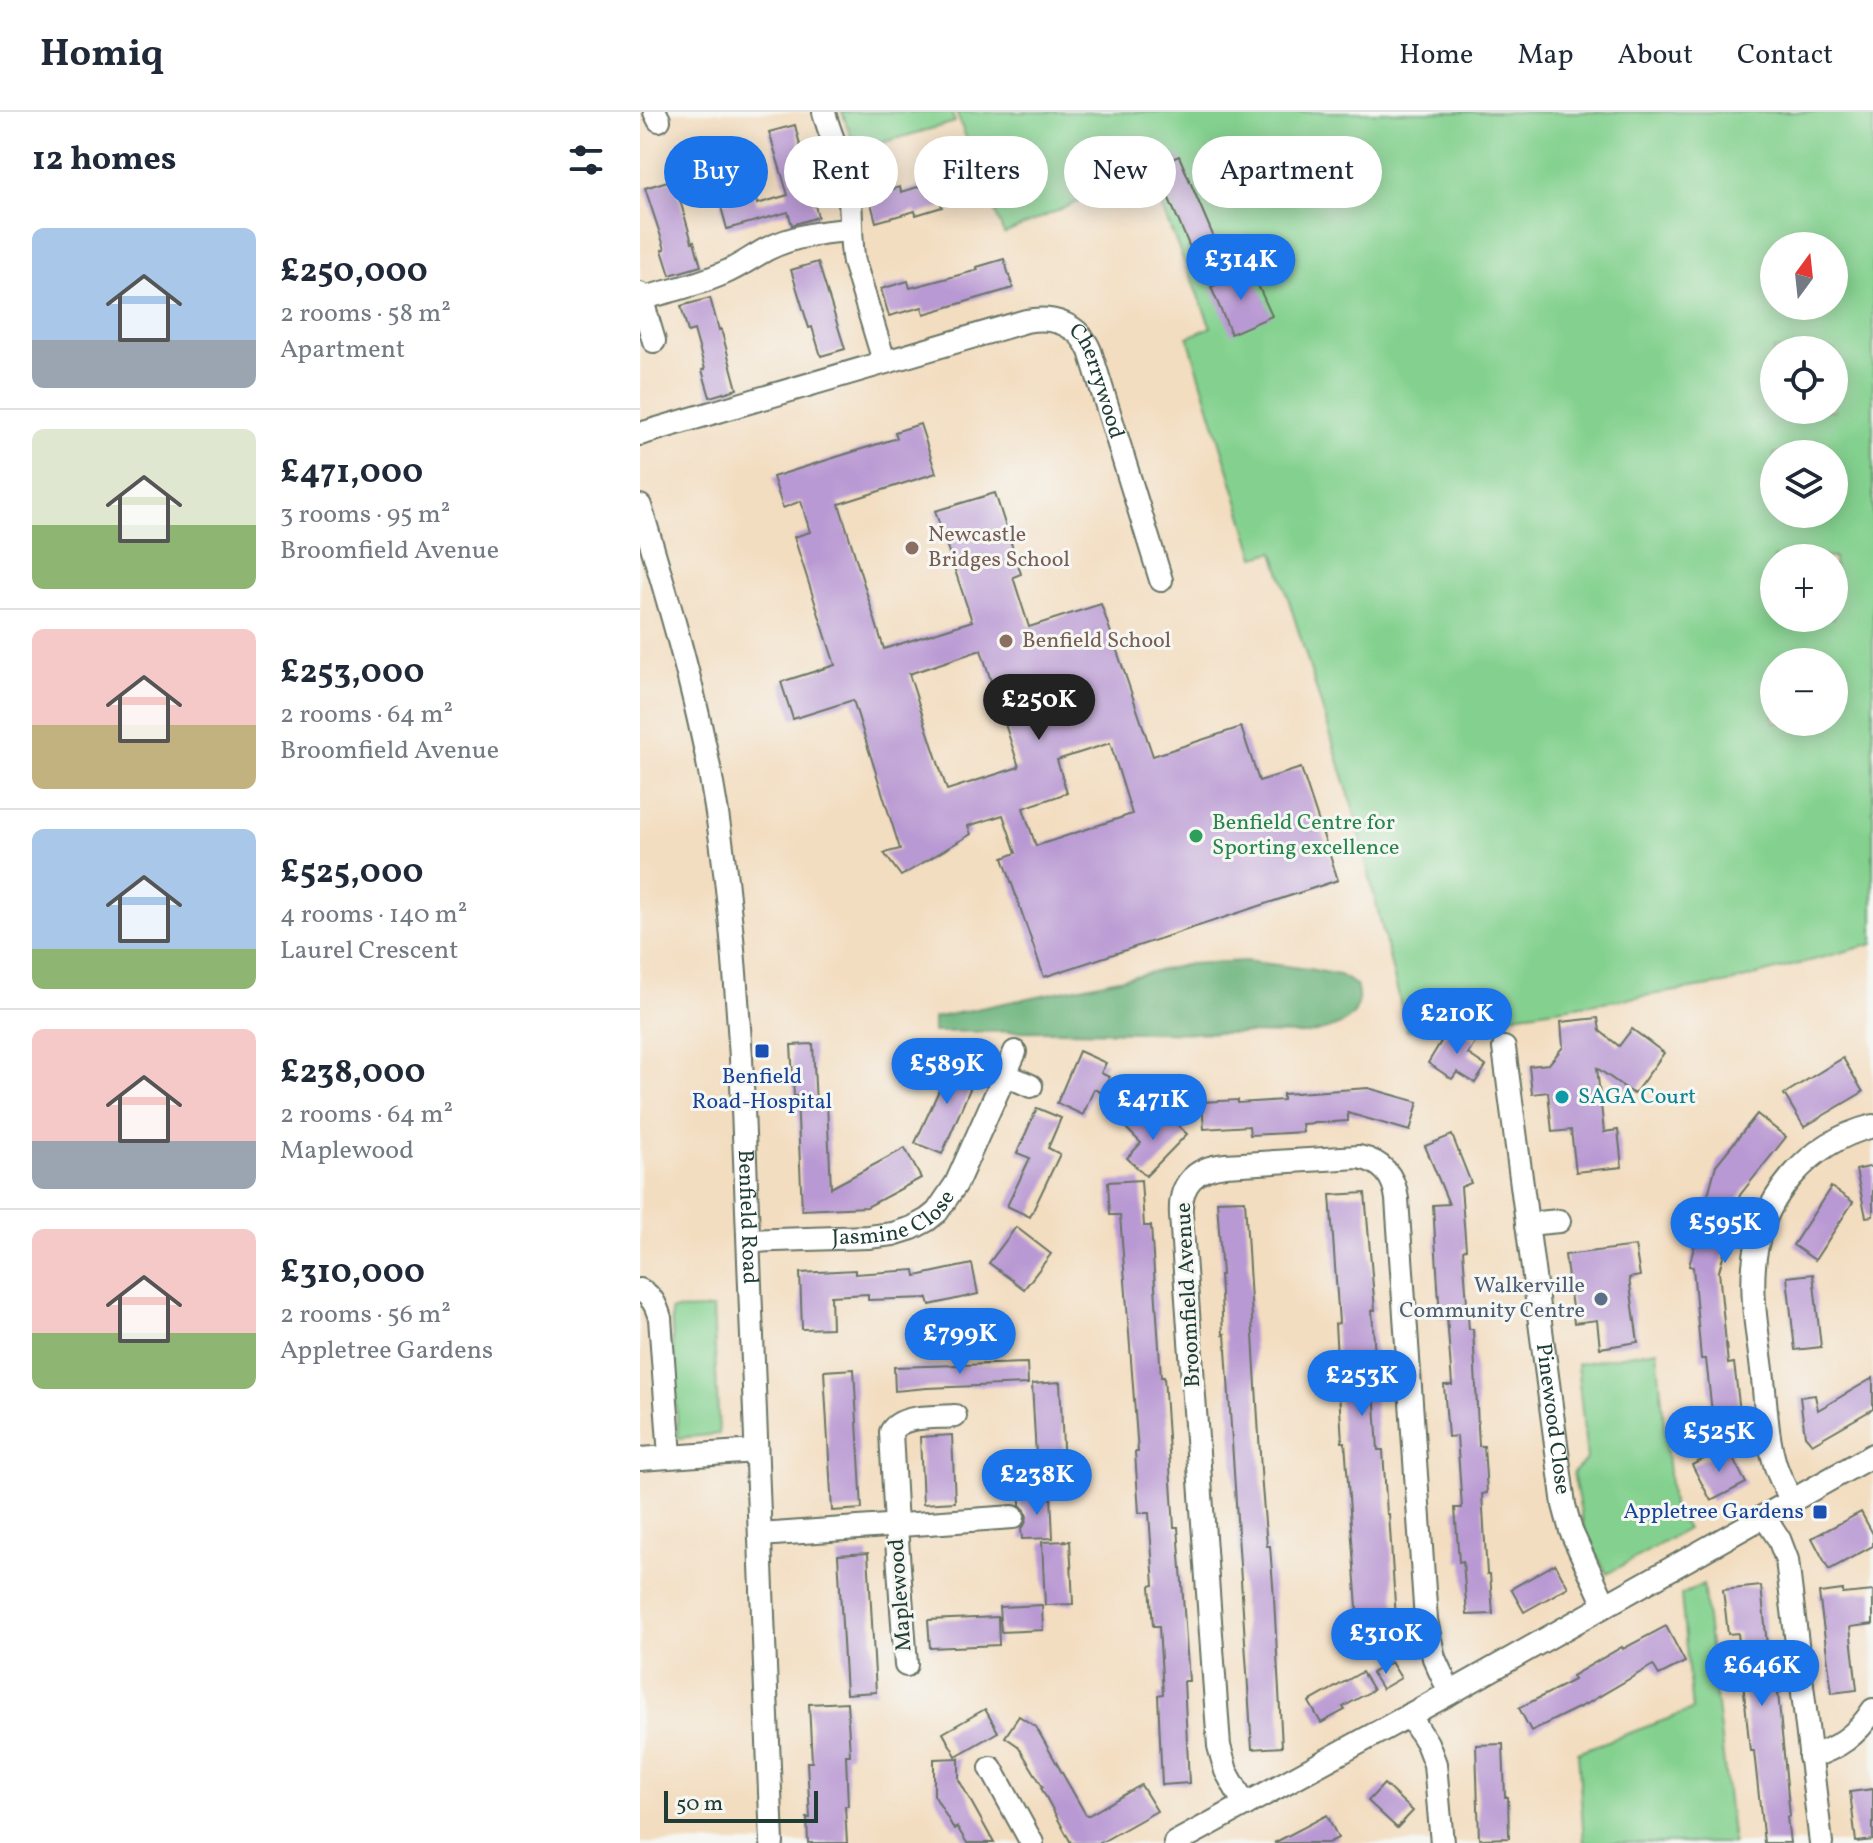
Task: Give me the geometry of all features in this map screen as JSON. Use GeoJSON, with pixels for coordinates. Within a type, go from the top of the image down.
{"type":"FeatureCollection","features":[{"type":"Feature","properties":{"kind":"street"},"geometry":{"type":"LineString","coordinates":[[824,112],[848,187],[854,262],[884,361]]}},
{"type":"Feature","properties":{"kind":"street"},"geometry":{"type":"LineString","coordinates":[[654,341],[641,296],[709,279],[798,237],[850,230]]}},
{"type":"Feature","properties":{"kind":"street","name":"Cherrywood"},"geometry":{"type":"LineString","coordinates":[[640,434],[1026,321],[1058,321],[1076,330],[1090,351],[1161,580]]}},
{"type":"Feature","properties":{"kind":"street","name":"Benfield Road"},"geometry":{"type":"LineString","coordinates":[[640,506],[694,698],[711,778],[732,931],[749,1241],[772,1843]]}},
{"type":"Feature","properties":{"kind":"street","name":"Pinewood Close"},"geometry":{"type":"LineString","coordinates":[[1504,1048],[1564,1505],[1571,1531],[1605,1605]]}},
{"type":"Feature","properties":{"kind":"street","name":"Jasmine Close"},"geometry":{"type":"LineString","coordinates":[[749,1241],[868,1237],[893,1234],[927,1220],[937,1212],[956,1184],[1015,1052]]}},
{"type":"Feature","properties":{"kind":"street"},"geometry":{"type":"LineString","coordinates":[[1006,1075],[1031,1086]]}},
{"type":"Feature","properties":{"kind":"street"},"geometry":{"type":"LineString","coordinates":[[1792,1500],[1777,1472],[1771,1445],[1754,1299],[1757,1247],[1766,1217],[1792,1175],[1829,1144],[1873,1126]]}},
{"type":"Feature","properties":{"kind":"street","name":"Broomfield Avenue"},"geometry":{"type":"LineString","coordinates":[[1245,1805],[1226,1771],[1219,1746],[1180,1206],[1186,1186],[1203,1170],[1225,1165],[1359,1157],[1380,1164],[1393,1180],[1397,1199],[1426,1620],[1434,1658],[1450,1693]]}},
{"type":"Feature","properties":{"kind":"street"},"geometry":{"type":"LineString","coordinates":[[1527,1224],[1559,1221]]}},
{"type":"Feature","properties":{"kind":"street"},"geometry":{"type":"LineString","coordinates":[[640,1290],[655,1302],[660,1318],[670,1456]]}},
{"type":"Feature","properties":{"kind":"street","name":"Maplewood"},"geometry":{"type":"LineString","coordinates":[[906,1665],[890,1439],[895,1425],[908,1419],[955,1416]]}},
{"type":"Feature","properties":{"kind":"street"},"geometry":{"type":"LineString","coordinates":[[640,1459],[756,1451]]}},
{"type":"Feature","properties":{"kind":"street"},"geometry":{"type":"LineString","coordinates":[[1175,1843],[1450,1693],[1792,1500],[1871,1462]]}},
{"type":"Feature","properties":{"kind":"street"},"geometry":{"type":"LineString","coordinates":[[1764,1516],[1779,1539],[1787,1560],[1821,1843]]}},
{"type":"Feature","properties":{"kind":"street","name":"Maplewood"},"geometry":{"type":"LineString","coordinates":[[760,1535],[1013,1517]]}},
{"type":"Feature","properties":{"kind":"street"},"geometry":{"type":"LineString","coordinates":[[1810,1757],[1841,1744],[1856,1733],[1873,1710]]}},
{"type":"Feature","properties":{"kind":"street"},"geometry":{"type":"LineString","coordinates":[[1409,1715],[1427,1743],[1435,1764],[1442,1843]]}},
{"type":"Feature","properties":{"kind":"street"},"geometry":{"type":"LineString","coordinates":[[991,1768],[1032,1843]]}},
{"type":"Feature","properties":{"kind":"green space"},"geometry":{"type":"Polygon","coordinates":[[[842,112],[951,112],[955,122],[898,138],[851,136],[842,112]]]}},
{"type":"Feature","properties":{"kind":"green space"},"geometry":{"type":"Polygon","coordinates":[[[956,112],[1873,112],[1873,944],[1724,984],[1407,1031],[1353,808],[1274,552],[1255,557],[1188,337],[1211,327],[1162,208],[1176,208],[1176,136],[1064,136],[1064,208],[1004,234],[994,208],[1048,208],[1048,136],[965,136],[956,112]]]}},
{"type":"Feature","properties":{"kind":"green space"},"geometry":{"type":"Polygon","coordinates":[[[1245,961],[1339,975],[1356,985],[1357,1007],[1347,1020],[1338,1025],[1308,1034],[933,1032],[933,1018],[1190,964],[1245,961]]]}},
{"type":"Feature","properties":{"kind":"green space"},"geometry":{"type":"Polygon","coordinates":[[[713,1309],[719,1434],[678,1438],[671,1310],[713,1309]]]}},
{"type":"Feature","properties":{"kind":"green space"},"geometry":{"type":"Polygon","coordinates":[[[1657,1350],[1672,1505],[1687,1529],[1607,1574],[1586,1537],[1573,1473],[1587,1459],[1577,1364],[1657,1350]]]}},
{"type":"Feature","properties":{"kind":"green space"},"geometry":{"type":"Polygon","coordinates":[[[1703,1584],[1733,1843],[1584,1843],[1578,1752],[1692,1710],[1681,1595],[1703,1584]]]}},
{"type":"Feature","properties":{"kind":"building"},"geometry":{"type":"Polygon","coordinates":[[[795,125],[798,136],[784,136],[784,182],[769,132],[795,125]]]}},
{"type":"Feature","properties":{"kind":"building"},"geometry":{"type":"Polygon","coordinates":[[[1179,156],[1192,186],[1192,208],[1201,208],[1215,240],[1191,250],[1173,208],[1176,208],[1176,157],[1179,156]]]}},
{"type":"Feature","properties":{"kind":"building"},"geometry":{"type":"Polygon","coordinates":[[[664,182],[664,208],[682,208],[701,266],[670,275],[645,188],[664,182]]]}},
{"type":"Feature","properties":{"kind":"building"},"geometry":{"type":"Polygon","coordinates":[[[898,188],[901,192],[914,188],[914,208],[939,208],[876,222],[872,208],[898,208],[898,188]]]}},
{"type":"Feature","properties":{"kind":"building"},"geometry":{"type":"Polygon","coordinates":[[[784,196],[784,208],[816,208],[818,217],[792,225],[788,212],[727,229],[721,208],[768,208],[768,201],[784,196]]]}},
{"type":"Feature","properties":{"kind":"building"},"geometry":{"type":"Polygon","coordinates":[[[1004,259],[1013,288],[924,314],[922,307],[889,316],[881,289],[908,281],[910,288],[978,270],[977,267],[1004,259]]]}},
{"type":"Feature","properties":{"kind":"building"},"geometry":{"type":"Polygon","coordinates":[[[818,262],[845,349],[821,356],[791,270],[818,262]]]}},
{"type":"Feature","properties":{"kind":"building"},"geometry":{"type":"Polygon","coordinates":[[[1251,270],[1272,316],[1231,334],[1211,287],[1251,270]]]}},
{"type":"Feature","properties":{"kind":"building"},"geometry":{"type":"Polygon","coordinates":[[[710,298],[737,389],[710,397],[694,330],[688,332],[681,306],[710,298]]]}},
{"type":"Feature","properties":{"kind":"building"},"geometry":{"type":"Polygon","coordinates":[[[920,424],[936,473],[839,504],[884,649],[972,621],[935,511],[995,493],[1021,574],[1013,577],[1029,627],[1101,604],[1153,756],[1241,727],[1259,781],[1301,768],[1338,880],[1044,977],[1003,858],[1016,853],[1003,815],[968,826],[971,834],[901,876],[884,853],[900,849],[853,700],[793,719],[781,682],[835,665],[794,537],[810,532],[801,501],[783,508],[773,477],[897,438],[895,432],[920,424]],[[981,650],[909,674],[947,790],[1019,767],[981,650]],[[1110,743],[1057,760],[1067,793],[1023,808],[1036,846],[1132,814],[1110,743]]]}},
{"type":"Feature","properties":{"kind":"building","name":"SAGA Court"},"geometry":{"type":"Polygon","coordinates":[[[1598,1018],[1600,1031],[1619,1046],[1632,1029],[1664,1053],[1634,1094],[1597,1068],[1604,1132],[1618,1130],[1622,1167],[1576,1172],[1571,1130],[1552,1132],[1548,1092],[1532,1094],[1529,1066],[1549,1064],[1563,1047],[1561,1022],[1598,1018]]]}},
{"type":"Feature","properties":{"kind":"building"},"geometry":{"type":"Polygon","coordinates":[[[1451,1025],[1476,1041],[1468,1054],[1486,1066],[1475,1083],[1457,1072],[1452,1079],[1428,1063],[1451,1025]]]}},
{"type":"Feature","properties":{"kind":"building"},"geometry":{"type":"Polygon","coordinates":[[[813,1044],[816,1105],[827,1104],[831,1188],[905,1148],[921,1178],[867,1207],[802,1210],[797,1096],[794,1096],[791,1045],[813,1044]]]}},
{"type":"Feature","properties":{"kind":"building"},"geometry":{"type":"Polygon","coordinates":[[[1079,1051],[1106,1063],[1101,1073],[1109,1077],[1102,1093],[1094,1089],[1083,1115],[1057,1103],[1079,1051]]]}},
{"type":"Feature","properties":{"kind":"building"},"geometry":{"type":"Polygon","coordinates":[[[954,1057],[979,1068],[942,1154],[915,1143],[954,1057]]]}},
{"type":"Feature","properties":{"kind":"building"},"geometry":{"type":"Polygon","coordinates":[[[1843,1058],[1863,1092],[1804,1127],[1784,1094],[1843,1058]]]}},
{"type":"Feature","properties":{"kind":"building"},"geometry":{"type":"Polygon","coordinates":[[[1368,1088],[1418,1102],[1410,1131],[1348,1113],[1348,1121],[1302,1124],[1303,1132],[1250,1135],[1249,1126],[1204,1129],[1202,1102],[1283,1100],[1283,1094],[1368,1088]]]}},
{"type":"Feature","properties":{"kind":"building"},"geometry":{"type":"Polygon","coordinates":[[[1037,1108],[1061,1118],[1048,1148],[1060,1154],[1030,1217],[1007,1206],[1030,1158],[1017,1153],[1037,1108]]]}},
{"type":"Feature","properties":{"kind":"building"},"geometry":{"type":"Polygon","coordinates":[[[1140,1113],[1155,1129],[1168,1116],[1187,1134],[1146,1176],[1127,1158],[1141,1143],[1126,1128],[1140,1113]]]}},
{"type":"Feature","properties":{"kind":"building"},"geometry":{"type":"Polygon","coordinates":[[[1757,1114],[1786,1137],[1740,1195],[1719,1271],[1728,1364],[1734,1363],[1743,1436],[1715,1439],[1706,1359],[1701,1359],[1693,1267],[1689,1266],[1716,1165],[1757,1114]]]}},
{"type":"Feature","properties":{"kind":"building"},"geometry":{"type":"Polygon","coordinates":[[[1452,1135],[1471,1183],[1461,1187],[1466,1249],[1463,1250],[1469,1329],[1473,1329],[1479,1446],[1484,1446],[1487,1493],[1482,1494],[1493,1614],[1467,1615],[1455,1508],[1462,1508],[1457,1436],[1448,1437],[1444,1385],[1452,1385],[1447,1317],[1440,1318],[1433,1205],[1449,1204],[1425,1146],[1452,1135]]]}},
{"type":"Feature","properties":{"kind":"building"},"geometry":{"type":"Polygon","coordinates":[[[1873,1166],[1873,1216],[1866,1217],[1856,1170],[1873,1166]]]}},
{"type":"Feature","properties":{"kind":"building"},"geometry":{"type":"Polygon","coordinates":[[[1141,1180],[1144,1226],[1151,1226],[1161,1377],[1164,1377],[1174,1527],[1178,1527],[1189,1681],[1184,1681],[1189,1783],[1162,1785],[1158,1695],[1163,1694],[1159,1626],[1153,1626],[1150,1586],[1154,1585],[1149,1513],[1139,1513],[1135,1452],[1138,1452],[1120,1215],[1110,1215],[1108,1182],[1141,1180]]]}},
{"type":"Feature","properties":{"kind":"building"},"geometry":{"type":"Polygon","coordinates":[[[1831,1187],[1853,1202],[1815,1260],[1793,1245],[1831,1187]]]}},
{"type":"Feature","properties":{"kind":"building"},"geometry":{"type":"Polygon","coordinates":[[[1365,1193],[1375,1310],[1372,1310],[1376,1374],[1373,1374],[1378,1450],[1383,1450],[1397,1634],[1359,1636],[1345,1442],[1342,1442],[1335,1324],[1339,1323],[1330,1195],[1365,1193]]]}},
{"type":"Feature","properties":{"kind":"building"},"geometry":{"type":"Polygon","coordinates":[[[1245,1200],[1262,1487],[1274,1598],[1282,1747],[1252,1749],[1223,1335],[1217,1201],[1245,1200]]]}},
{"type":"Feature","properties":{"kind":"building"},"geometry":{"type":"Polygon","coordinates":[[[1016,1227],[1051,1254],[1024,1289],[989,1263],[1016,1227]]]}},
{"type":"Feature","properties":{"kind":"building","name":"Walkerville Community Centre"},"geometry":{"type":"Polygon","coordinates":[[[1635,1246],[1640,1276],[1629,1278],[1638,1342],[1600,1348],[1597,1320],[1574,1323],[1565,1255],[1635,1246]]]}},
{"type":"Feature","properties":{"kind":"building"},"geometry":{"type":"Polygon","coordinates":[[[972,1264],[978,1294],[930,1305],[928,1298],[868,1300],[868,1294],[831,1296],[832,1328],[802,1329],[800,1273],[855,1270],[855,1274],[915,1270],[916,1276],[972,1264]]]}},
{"type":"Feature","properties":{"kind":"building"},"geometry":{"type":"Polygon","coordinates":[[[1813,1274],[1821,1347],[1795,1350],[1787,1277],[1813,1274]]]}},
{"type":"Feature","properties":{"kind":"building"},"geometry":{"type":"Polygon","coordinates":[[[1027,1363],[1028,1384],[895,1391],[894,1367],[1027,1363]]]}},
{"type":"Feature","properties":{"kind":"building"},"geometry":{"type":"Polygon","coordinates":[[[854,1369],[862,1509],[832,1511],[824,1371],[854,1369]]]}},
{"type":"Feature","properties":{"kind":"building"},"geometry":{"type":"Polygon","coordinates":[[[1873,1378],[1873,1409],[1812,1444],[1805,1436],[1800,1397],[1815,1395],[1818,1410],[1873,1378]]]}},
{"type":"Feature","properties":{"kind":"building"},"geometry":{"type":"Polygon","coordinates":[[[1060,1382],[1065,1491],[1038,1492],[1032,1384],[1060,1382]]]}},
{"type":"Feature","properties":{"kind":"building"},"geometry":{"type":"Polygon","coordinates":[[[952,1435],[955,1502],[923,1504],[920,1437],[952,1435]]]}},
{"type":"Feature","properties":{"kind":"building"},"geometry":{"type":"Polygon","coordinates":[[[1727,1447],[1746,1483],[1711,1501],[1692,1465],[1727,1447]]]}},
{"type":"Feature","properties":{"kind":"building"},"geometry":{"type":"Polygon","coordinates":[[[1051,1495],[1053,1538],[1022,1539],[1021,1528],[1027,1517],[1020,1505],[1020,1497],[1051,1495]]]}},
{"type":"Feature","properties":{"kind":"building"},"geometry":{"type":"Polygon","coordinates":[[[1861,1512],[1873,1534],[1873,1546],[1829,1570],[1812,1538],[1861,1512]]]}},
{"type":"Feature","properties":{"kind":"building"},"geometry":{"type":"Polygon","coordinates":[[[1070,1541],[1073,1604],[1045,1605],[1042,1542],[1070,1541]]]}},
{"type":"Feature","properties":{"kind":"building"},"geometry":{"type":"Polygon","coordinates":[[[868,1553],[876,1692],[846,1694],[838,1555],[868,1553]]]}},
{"type":"Feature","properties":{"kind":"building"},"geometry":{"type":"Polygon","coordinates":[[[1555,1564],[1568,1587],[1524,1612],[1511,1589],[1555,1564]]]}},
{"type":"Feature","properties":{"kind":"building"},"geometry":{"type":"Polygon","coordinates":[[[1761,1586],[1767,1645],[1775,1644],[1781,1692],[1778,1693],[1790,1843],[1764,1843],[1754,1751],[1750,1751],[1738,1633],[1728,1634],[1723,1590],[1761,1586]]]}},
{"type":"Feature","properties":{"kind":"building"},"geometry":{"type":"Polygon","coordinates":[[[1843,1590],[1843,1594],[1873,1591],[1873,1624],[1850,1627],[1857,1690],[1832,1693],[1819,1593],[1843,1590]]]}},
{"type":"Feature","properties":{"kind":"building"},"geometry":{"type":"Polygon","coordinates":[[[1042,1605],[1043,1630],[1001,1632],[999,1607],[1042,1605]]]}},
{"type":"Feature","properties":{"kind":"building"},"geometry":{"type":"Polygon","coordinates":[[[998,1617],[999,1645],[930,1648],[928,1620],[998,1617]]]}},
{"type":"Feature","properties":{"kind":"building"},"geometry":{"type":"Polygon","coordinates":[[[1666,1626],[1685,1662],[1659,1675],[1653,1665],[1588,1703],[1531,1731],[1519,1708],[1574,1680],[1572,1676],[1622,1647],[1666,1626]]]}},
{"type":"Feature","properties":{"kind":"building"},"geometry":{"type":"Polygon","coordinates":[[[1391,1662],[1401,1678],[1382,1689],[1372,1673],[1391,1662]]]}},
{"type":"Feature","properties":{"kind":"building"},"geometry":{"type":"Polygon","coordinates":[[[1362,1672],[1373,1690],[1321,1723],[1309,1702],[1362,1672]]]}},
{"type":"Feature","properties":{"kind":"building"},"geometry":{"type":"Polygon","coordinates":[[[847,1702],[850,1755],[846,1755],[847,1843],[808,1843],[807,1762],[812,1762],[809,1704],[847,1702]]]}},
{"type":"Feature","properties":{"kind":"building"},"geometry":{"type":"Polygon","coordinates":[[[985,1709],[998,1732],[956,1756],[943,1733],[985,1709]]]}},
{"type":"Feature","properties":{"kind":"building"},"geometry":{"type":"Polygon","coordinates":[[[1019,1716],[1036,1727],[1086,1815],[1141,1785],[1157,1811],[1100,1843],[1071,1843],[1018,1746],[1005,1737],[1019,1716]]]}},
{"type":"Feature","properties":{"kind":"building"},"geometry":{"type":"Polygon","coordinates":[[[1503,1744],[1509,1838],[1479,1839],[1476,1745],[1503,1744]]]}},
{"type":"Feature","properties":{"kind":"building"},"geometry":{"type":"Polygon","coordinates":[[[959,1758],[959,1780],[994,1843],[967,1843],[957,1827],[954,1829],[934,1795],[934,1759],[959,1758]]]}},
{"type":"Feature","properties":{"kind":"building"},"geometry":{"type":"Polygon","coordinates":[[[1384,1784],[1413,1811],[1397,1828],[1368,1801],[1384,1784]]]}},
{"type":"Feature","properties":{"kind":"building"},"geometry":{"type":"Polygon","coordinates":[[[1873,1789],[1873,1840],[1856,1842],[1850,1792],[1873,1789]]]}},
{"type":"Feature","properties":{"kind":"building"},"geometry":{"type":"Polygon","coordinates":[[[1327,1815],[1338,1838],[1328,1843],[1274,1843],[1327,1815]]]}},
{"type":"Feature","properties":{"kind":"place","name":"Newcastle Bridges School"},"geometry":{"type":"Point","coordinates":[912,548]}},
{"type":"Feature","properties":{"kind":"place","name":"Benfield School"},"geometry":{"type":"Point","coordinates":[1006,641]}},
{"type":"Feature","properties":{"kind":"place","name":"Benfield Centre for Sporting excellence"},"geometry":{"type":"Point","coordinates":[1196,836]}},
{"type":"Feature","properties":{"kind":"place","name":"Benfield Road-Hospital"},"geometry":{"type":"Point","coordinates":[762,1051]}},
{"type":"Feature","properties":{"kind":"place","name":"SAGA Court"},"geometry":{"type":"Point","coordinates":[1562,1097]}},
{"type":"Feature","properties":{"kind":"place","name":"Walkerville Community Centre"},"geometry":{"type":"Point","coordinates":[1601,1299]}},
{"type":"Feature","properties":{"kind":"place","name":"Appletree Gardens"},"geometry":{"type":"Point","coordinates":[1820,1512]}}]}
